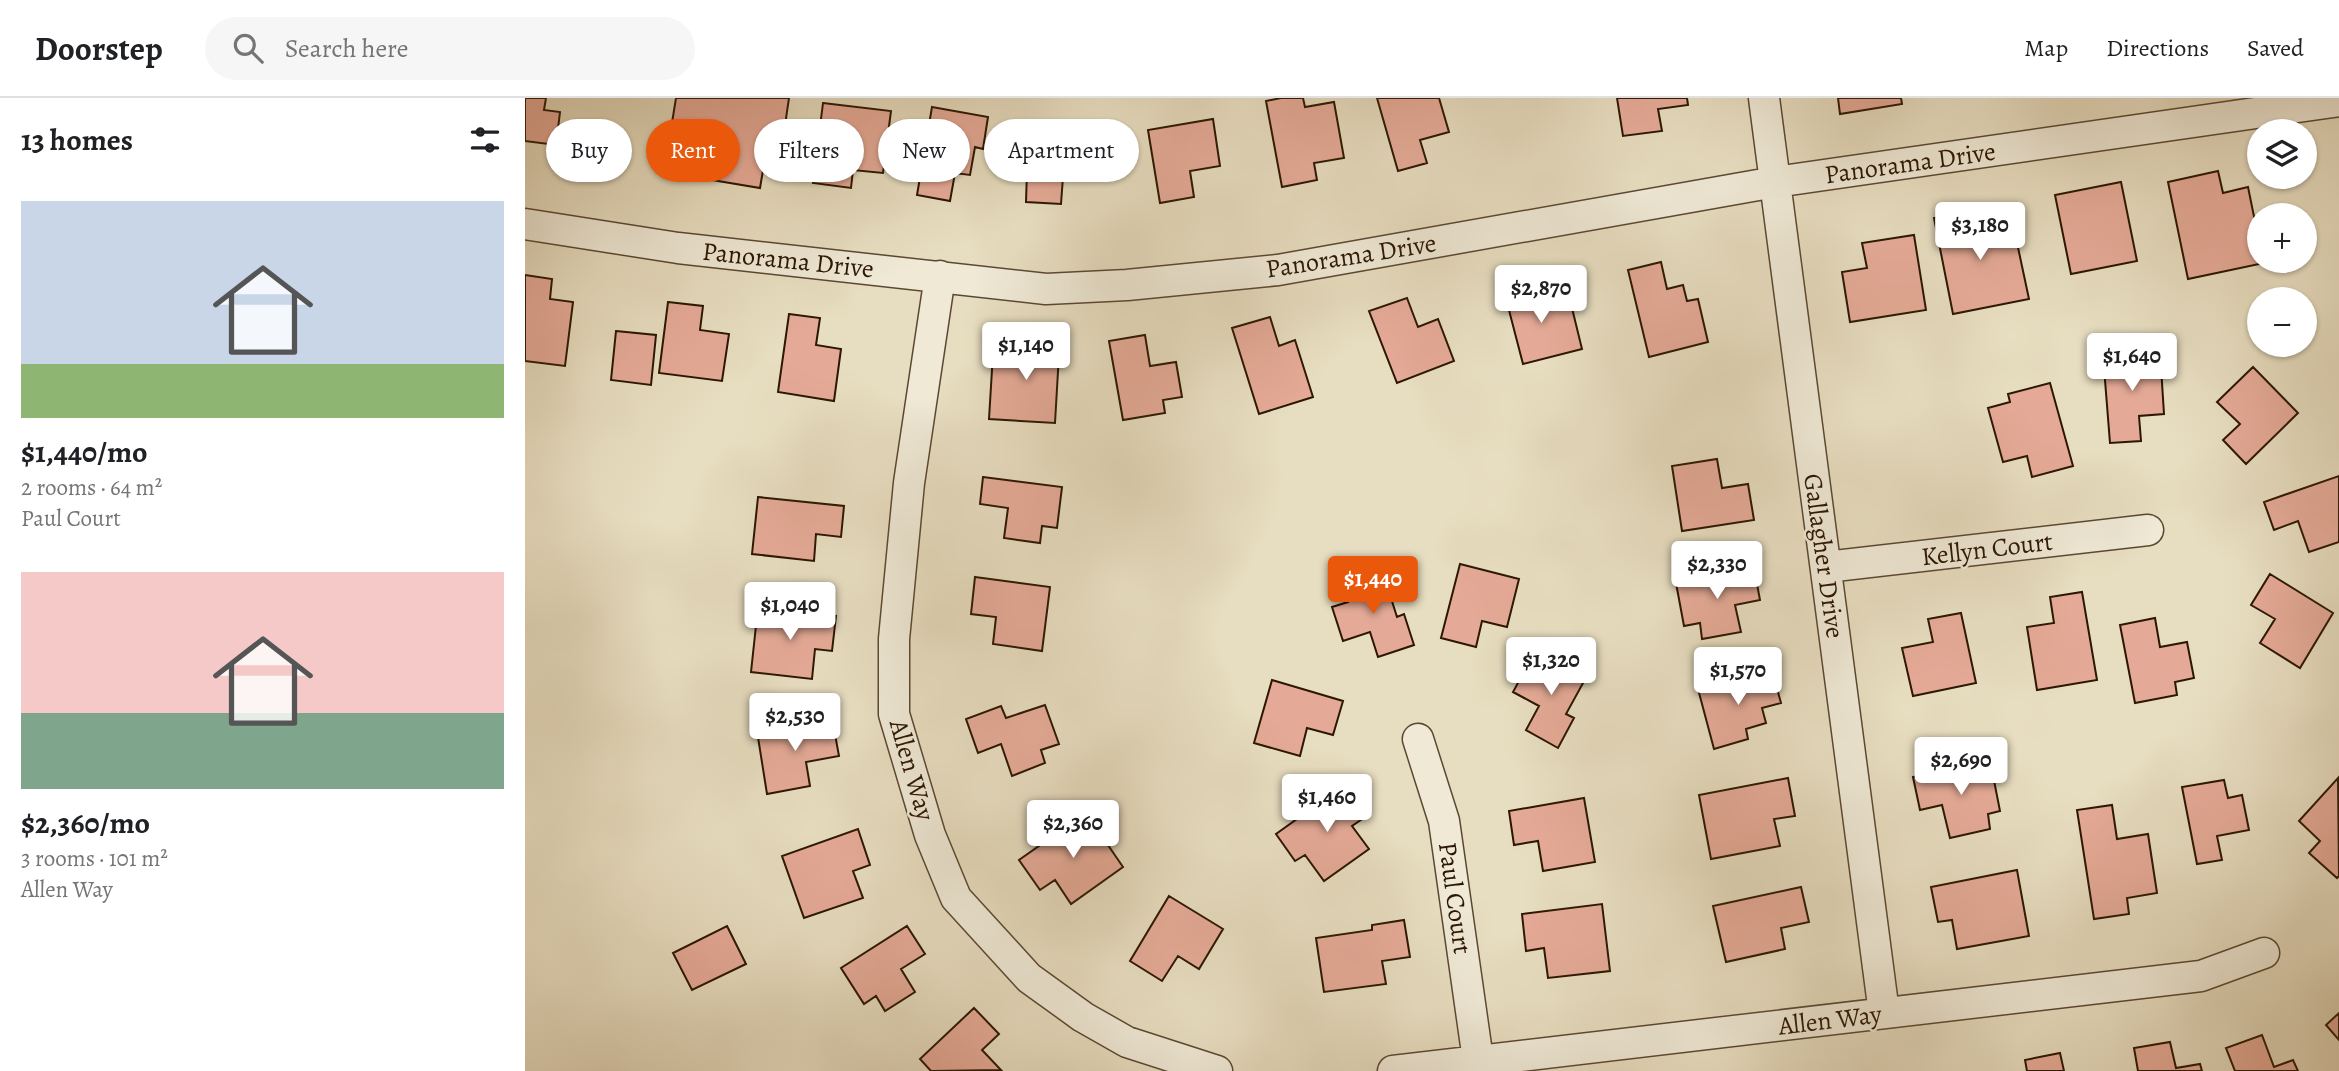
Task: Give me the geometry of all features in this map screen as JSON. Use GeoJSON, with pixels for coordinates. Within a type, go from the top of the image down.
{"type":"FeatureCollection","features":[{"type":"Feature","properties":{"kind":"street","name":"Gallagher Drive"},"geometry":{"type":"LineString","coordinates":[[1764,98],[1884,1013]]}},
{"type":"Feature","properties":{"kind":"street","name":"Panorama Drive"},"geometry":{"type":"LineString","coordinates":[[525,223],[678,248],[1047,289],[1127,285],[1278,270],[1775,182],[2339,101]]}},
{"type":"Feature","properties":{"kind":"street","name":"Allen Way"},"geometry":{"type":"LineString","coordinates":[[940,276],[909,483],[894,639],[894,715],[930,835],[956,898],[1029,978],[1083,1017],[1127,1042],[1217,1071]]}},
{"type":"Feature","properties":{"kind":"street","name":"Kellyn Court"},"geometry":{"type":"LineString","coordinates":[[1826,567],[2148,530]]}},
{"type":"Feature","properties":{"kind":"street","name":"Paul Court"},"geometry":{"type":"LineString","coordinates":[[1418,739],[1444,821],[1478,1060]]}},
{"type":"Feature","properties":{"kind":"street","name":"Allen Way"},"geometry":{"type":"LineString","coordinates":[[1393,1071],[2201,976],[2264,953]]}},
{"type":"Feature","properties":{"kind":"building"},"geometry":{"type":"Polygon","coordinates":[[[525,98],[546,98],[544,110],[560,112],[559,119],[546,119],[546,144],[525,141],[525,98]]]}},
{"type":"Feature","properties":{"kind":"building"},"geometry":{"type":"Polygon","coordinates":[[[676,98],[789,98],[786,119],[754,119],[754,182],[761,182],[760,188],[724,182],[740,182],[740,119],[673,119],[676,98]]]}},
{"type":"Feature","properties":{"kind":"building"},"geometry":{"type":"Polygon","coordinates":[[[1303,98],[1305,107],[1334,102],[1344,158],[1314,163],[1317,180],[1282,187],[1266,101],[1303,98]]]}},
{"type":"Feature","properties":{"kind":"building"},"geometry":{"type":"Polygon","coordinates":[[[1377,98],[1439,98],[1449,132],[1420,140],[1427,163],[1398,171],[1377,98]]]}},
{"type":"Feature","properties":{"kind":"building"},"geometry":{"type":"Polygon","coordinates":[[[1617,98],[1687,98],[1688,105],[1658,109],[1662,131],[1623,136],[1617,98]]]}},
{"type":"Feature","properties":{"kind":"building"},"geometry":{"type":"Polygon","coordinates":[[[1838,98],[1901,98],[1902,104],[1840,114],[1838,98]]]}},
{"type":"Feature","properties":{"kind":"building"},"geometry":{"type":"Polygon","coordinates":[[[823,103],[891,111],[890,119],[878,119],[878,172],[864,171],[864,119],[821,119],[823,103]]]}},
{"type":"Feature","properties":{"kind":"building"},"geometry":{"type":"Polygon","coordinates":[[[932,107],[988,117],[984,119],[983,149],[975,147],[970,175],[970,119],[930,119],[932,107]]]}},
{"type":"Feature","properties":{"kind":"building"},"geometry":{"type":"Polygon","coordinates":[[[1213,119],[1220,166],[1190,171],[1194,197],[1160,203],[1148,130],[1213,119]]]}},
{"type":"Feature","properties":{"kind":"building"},"geometry":{"type":"Polygon","coordinates":[[[2218,171],[2223,193],[2247,187],[2251,203],[2247,203],[2247,267],[2188,279],[2168,182],[2218,171]]]}},
{"type":"Feature","properties":{"kind":"building"},"geometry":{"type":"Polygon","coordinates":[[[813,182],[852,182],[851,188],[813,182]]]}},
{"type":"Feature","properties":{"kind":"building"},"geometry":{"type":"Polygon","coordinates":[[[919,182],[953,182],[950,201],[917,195],[919,182]]]}},
{"type":"Feature","properties":{"kind":"building"},"geometry":{"type":"Polygon","coordinates":[[[1027,182],[1063,182],[1061,204],[1026,202],[1027,182]]]}},
{"type":"Feature","properties":{"kind":"building"},"geometry":{"type":"Polygon","coordinates":[[[2121,182],[2137,261],[2071,274],[2055,195],[2121,182]]]}},
{"type":"Feature","properties":{"kind":"building"},"geometry":{"type":"Polygon","coordinates":[[[1984,209],[1988,229],[2013,224],[2029,299],[1953,314],[1934,218],[1984,209]]]}},
{"type":"Feature","properties":{"kind":"building"},"geometry":{"type":"Polygon","coordinates":[[[1914,235],[1926,310],[1850,322],[1842,272],[1867,268],[1862,243],[1914,235]]]}},
{"type":"Feature","properties":{"kind":"building"},"geometry":{"type":"Polygon","coordinates":[[[1661,262],[1667,289],[1683,285],[1687,301],[1698,299],[1708,342],[1649,357],[1628,270],[1661,262]]]}},
{"type":"Feature","properties":{"kind":"building"},"geometry":{"type":"Polygon","coordinates":[[[525,275],[552,279],[550,299],[573,302],[565,366],[525,361],[525,275]]]}},
{"type":"Feature","properties":{"kind":"building"},"geometry":{"type":"Polygon","coordinates":[[[1538,282],[1546,311],[1571,304],[1582,349],[1523,364],[1504,291],[1538,282]]]}},
{"type":"Feature","properties":{"kind":"building"},"geometry":{"type":"Polygon","coordinates":[[[1407,298],[1418,327],[1438,319],[1454,361],[1397,383],[1369,311],[1407,298]]]}},
{"type":"Feature","properties":{"kind":"building"},"geometry":{"type":"Polygon","coordinates":[[[668,302],[703,306],[700,330],[729,334],[722,381],[659,373],[668,302]]]}},
{"type":"Feature","properties":{"kind":"building"},"geometry":{"type":"Polygon","coordinates":[[[789,314],[820,318],[816,345],[841,349],[834,401],[778,392],[789,314]]]}},
{"type":"Feature","properties":{"kind":"building"},"geometry":{"type":"Polygon","coordinates":[[[1270,317],[1279,346],[1295,340],[1313,397],[1259,414],[1232,328],[1270,317]]]}},
{"type":"Feature","properties":{"kind":"building"},"geometry":{"type":"Polygon","coordinates":[[[616,331],[656,335],[651,385],[611,380],[616,331]]]}},
{"type":"Feature","properties":{"kind":"building"},"geometry":{"type":"Polygon","coordinates":[[[1022,335],[1060,337],[1055,423],[989,419],[993,353],[1021,355],[1022,335]]]}},
{"type":"Feature","properties":{"kind":"building"},"geometry":{"type":"Polygon","coordinates":[[[1145,335],[1150,366],[1176,362],[1182,397],[1163,400],[1165,413],[1123,420],[1109,341],[1145,335]]]}},
{"type":"Feature","properties":{"kind":"building"},"geometry":{"type":"Polygon","coordinates":[[[2160,351],[2164,414],[2139,416],[2141,441],[2110,443],[2103,355],[2160,351]]]}},
{"type":"Feature","properties":{"kind":"building"},"geometry":{"type":"Polygon","coordinates":[[[2253,367],[2298,413],[2246,464],[2223,440],[2240,424],[2217,402],[2253,367]]]}},
{"type":"Feature","properties":{"kind":"building"},"geometry":{"type":"Polygon","coordinates":[[[2050,383],[2073,466],[2032,477],[2027,456],[2003,462],[1988,408],[2010,402],[2008,394],[2050,383]]]}},
{"type":"Feature","properties":{"kind":"building"},"geometry":{"type":"Polygon","coordinates":[[[1717,459],[1722,488],[1748,484],[1754,520],[1682,531],[1672,466],[1717,459]]]}},
{"type":"Feature","properties":{"kind":"building"},"geometry":{"type":"Polygon","coordinates":[[[2339,476],[2339,542],[2309,552],[2298,521],[2274,530],[2264,502],[2339,476]]]}},
{"type":"Feature","properties":{"kind":"building"},"geometry":{"type":"Polygon","coordinates":[[[983,477],[1062,487],[1057,528],[1042,526],[1040,543],[1004,538],[1008,508],[980,504],[983,477]]]}},
{"type":"Feature","properties":{"kind":"building"},"geometry":{"type":"Polygon","coordinates":[[[758,497],[844,506],[841,537],[816,534],[814,561],[752,554],[758,497]]]}},
{"type":"Feature","properties":{"kind":"building"},"geometry":{"type":"Polygon","coordinates":[[[1460,564],[1519,579],[1507,627],[1482,621],[1476,647],[1441,638],[1460,564]]]}},
{"type":"Feature","properties":{"kind":"building"},"geometry":{"type":"Polygon","coordinates":[[[1754,568],[1760,600],[1735,605],[1741,632],[1702,639],[1700,623],[1684,626],[1676,583],[1754,568]]]}},
{"type":"Feature","properties":{"kind":"building"},"geometry":{"type":"Polygon","coordinates":[[[1383,573],[1397,617],[1404,614],[1414,645],[1378,657],[1370,632],[1343,641],[1332,607],[1348,602],[1343,586],[1383,573]]]}},
{"type":"Feature","properties":{"kind":"building"},"geometry":{"type":"Polygon","coordinates":[[[2270,574],[2333,613],[2300,668],[2260,643],[2275,619],[2251,605],[2270,574]]]}},
{"type":"Feature","properties":{"kind":"building"},"geometry":{"type":"Polygon","coordinates":[[[975,577],[1050,587],[1042,651],[993,644],[996,617],[971,614],[975,577]]]}},
{"type":"Feature","properties":{"kind":"building"},"geometry":{"type":"Polygon","coordinates":[[[2082,592],[2097,680],[2037,690],[2027,627],[2054,623],[2050,597],[2082,592]]]}},
{"type":"Feature","properties":{"kind":"building"},"geometry":{"type":"Polygon","coordinates":[[[758,607],[836,616],[832,651],[815,649],[812,679],[751,672],[758,607]]]}},
{"type":"Feature","properties":{"kind":"building"},"geometry":{"type":"Polygon","coordinates":[[[1961,613],[1976,683],[1913,696],[1902,648],[1933,642],[1928,619],[1961,613]]]}},
{"type":"Feature","properties":{"kind":"building"},"geometry":{"type":"Polygon","coordinates":[[[2155,618],[2160,647],[2187,642],[2194,678],[2175,682],[2177,695],[2135,703],[2120,625],[2155,618]]]}},
{"type":"Feature","properties":{"kind":"building"},"geometry":{"type":"Polygon","coordinates":[[[1552,654],[1588,674],[1566,714],[1574,718],[1558,748],[1526,730],[1539,706],[1513,692],[1530,661],[1544,668],[1552,654]]]}},
{"type":"Feature","properties":{"kind":"building"},"geometry":{"type":"Polygon","coordinates":[[[1772,670],[1781,703],[1762,708],[1766,723],[1746,729],[1748,739],[1714,749],[1698,689],[1772,670]]]}},
{"type":"Feature","properties":{"kind":"building"},"geometry":{"type":"Polygon","coordinates":[[[1272,680],[1343,701],[1333,735],[1307,728],[1300,756],[1254,743],[1272,680]]]}},
{"type":"Feature","properties":{"kind":"building"},"geometry":{"type":"Polygon","coordinates":[[[1045,705],[1059,744],[1041,750],[1045,763],[1012,776],[1001,744],[978,753],[966,719],[1001,706],[1006,718],[1045,705]]]}},
{"type":"Feature","properties":{"kind":"building"},"geometry":{"type":"Polygon","coordinates":[[[832,718],[839,756],[806,762],[810,786],[767,794],[757,731],[832,718]]]}},
{"type":"Feature","properties":{"kind":"building"},"geometry":{"type":"Polygon","coordinates":[[[1990,760],[2000,811],[1988,814],[1990,829],[1950,838],[1942,805],[1920,810],[1913,777],[1990,760]]]}},
{"type":"Feature","properties":{"kind":"building"},"geometry":{"type":"Polygon","coordinates":[[[1788,778],[1795,816],[1774,819],[1780,846],[1711,859],[1699,795],[1788,778]]]}},
{"type":"Feature","properties":{"kind":"building"},"geometry":{"type":"Polygon","coordinates":[[[2338,778],[2337,878],[2309,853],[2320,841],[2299,821],[2338,778]]]}},
{"type":"Feature","properties":{"kind":"building"},"geometry":{"type":"Polygon","coordinates":[[[2224,780],[2228,798],[2242,795],[2249,830],[2217,836],[2222,860],[2197,864],[2182,787],[2224,780]]]}},
{"type":"Feature","properties":{"kind":"building"},"geometry":{"type":"Polygon","coordinates":[[[1346,784],[1368,815],[1352,826],[1369,849],[1324,881],[1305,855],[1295,861],[1276,834],[1346,784]]]}},
{"type":"Feature","properties":{"kind":"building"},"geometry":{"type":"Polygon","coordinates":[[[1584,798],[1595,862],[1543,871],[1538,841],[1514,845],[1509,811],[1584,798]]]}},
{"type":"Feature","properties":{"kind":"building"},"geometry":{"type":"Polygon","coordinates":[[[2112,805],[2117,839],[2148,834],[2157,893],[2127,898],[2129,914],[2094,919],[2077,810],[2112,805]]]}},
{"type":"Feature","properties":{"kind":"building"},"geometry":{"type":"Polygon","coordinates":[[[1086,813],[1123,867],[1071,904],[1055,880],[1040,890],[1019,860],[1086,813]]]}},
{"type":"Feature","properties":{"kind":"building"},"geometry":{"type":"Polygon","coordinates":[[[858,829],[870,865],[853,871],[863,898],[804,918],[782,856],[858,829]]]}},
{"type":"Feature","properties":{"kind":"building"},"geometry":{"type":"Polygon","coordinates":[[[2017,870],[2029,936],[1957,949],[1952,920],[1938,922],[1931,887],[2017,870]]]}},
{"type":"Feature","properties":{"kind":"building"},"geometry":{"type":"Polygon","coordinates":[[[1801,887],[1809,922],[1781,928],[1785,949],[1726,962],[1713,906],[1801,887]]]}},
{"type":"Feature","properties":{"kind":"building"},"geometry":{"type":"Polygon","coordinates":[[[1169,896],[1223,929],[1199,969],[1178,956],[1162,981],[1130,961],[1169,896]]]}},
{"type":"Feature","properties":{"kind":"building"},"geometry":{"type":"Polygon","coordinates":[[[1602,904],[1610,971],[1548,978],[1544,948],[1526,951],[1522,914],[1602,904]]]}},
{"type":"Feature","properties":{"kind":"building"},"geometry":{"type":"Polygon","coordinates":[[[1404,920],[1410,957],[1382,961],[1386,984],[1324,992],[1316,938],[1372,930],[1372,925],[1404,920]]]}},
{"type":"Feature","properties":{"kind":"building"},"geometry":{"type":"Polygon","coordinates":[[[727,926],[746,964],[692,990],[673,953],[727,926]]]}},
{"type":"Feature","properties":{"kind":"building"},"geometry":{"type":"Polygon","coordinates":[[[907,926],[925,954],[901,969],[915,992],[885,1011],[876,996],[864,1004],[841,968],[907,926]]]}},
{"type":"Feature","properties":{"kind":"building"},"geometry":{"type":"Polygon","coordinates":[[[974,1008],[999,1034],[982,1050],[1001,1070],[931,1071],[920,1059],[974,1008]]]}},
{"type":"Feature","properties":{"kind":"building"},"geometry":{"type":"Polygon","coordinates":[[[2339,1013],[2339,1040],[2326,1025],[2339,1013]]]}},
{"type":"Feature","properties":{"kind":"building"},"geometry":{"type":"Polygon","coordinates":[[[2262,1035],[2274,1067],[2293,1060],[2298,1071],[2235,1071],[2226,1048],[2262,1035]]]}},
{"type":"Feature","properties":{"kind":"building"},"geometry":{"type":"Polygon","coordinates":[[[2170,1042],[2176,1068],[2200,1064],[2202,1071],[2138,1071],[2134,1048],[2170,1042]]]}},
{"type":"Feature","properties":{"kind":"building"},"geometry":{"type":"Polygon","coordinates":[[[2060,1053],[2064,1071],[2027,1071],[2025,1060],[2060,1053]]]}}]}
